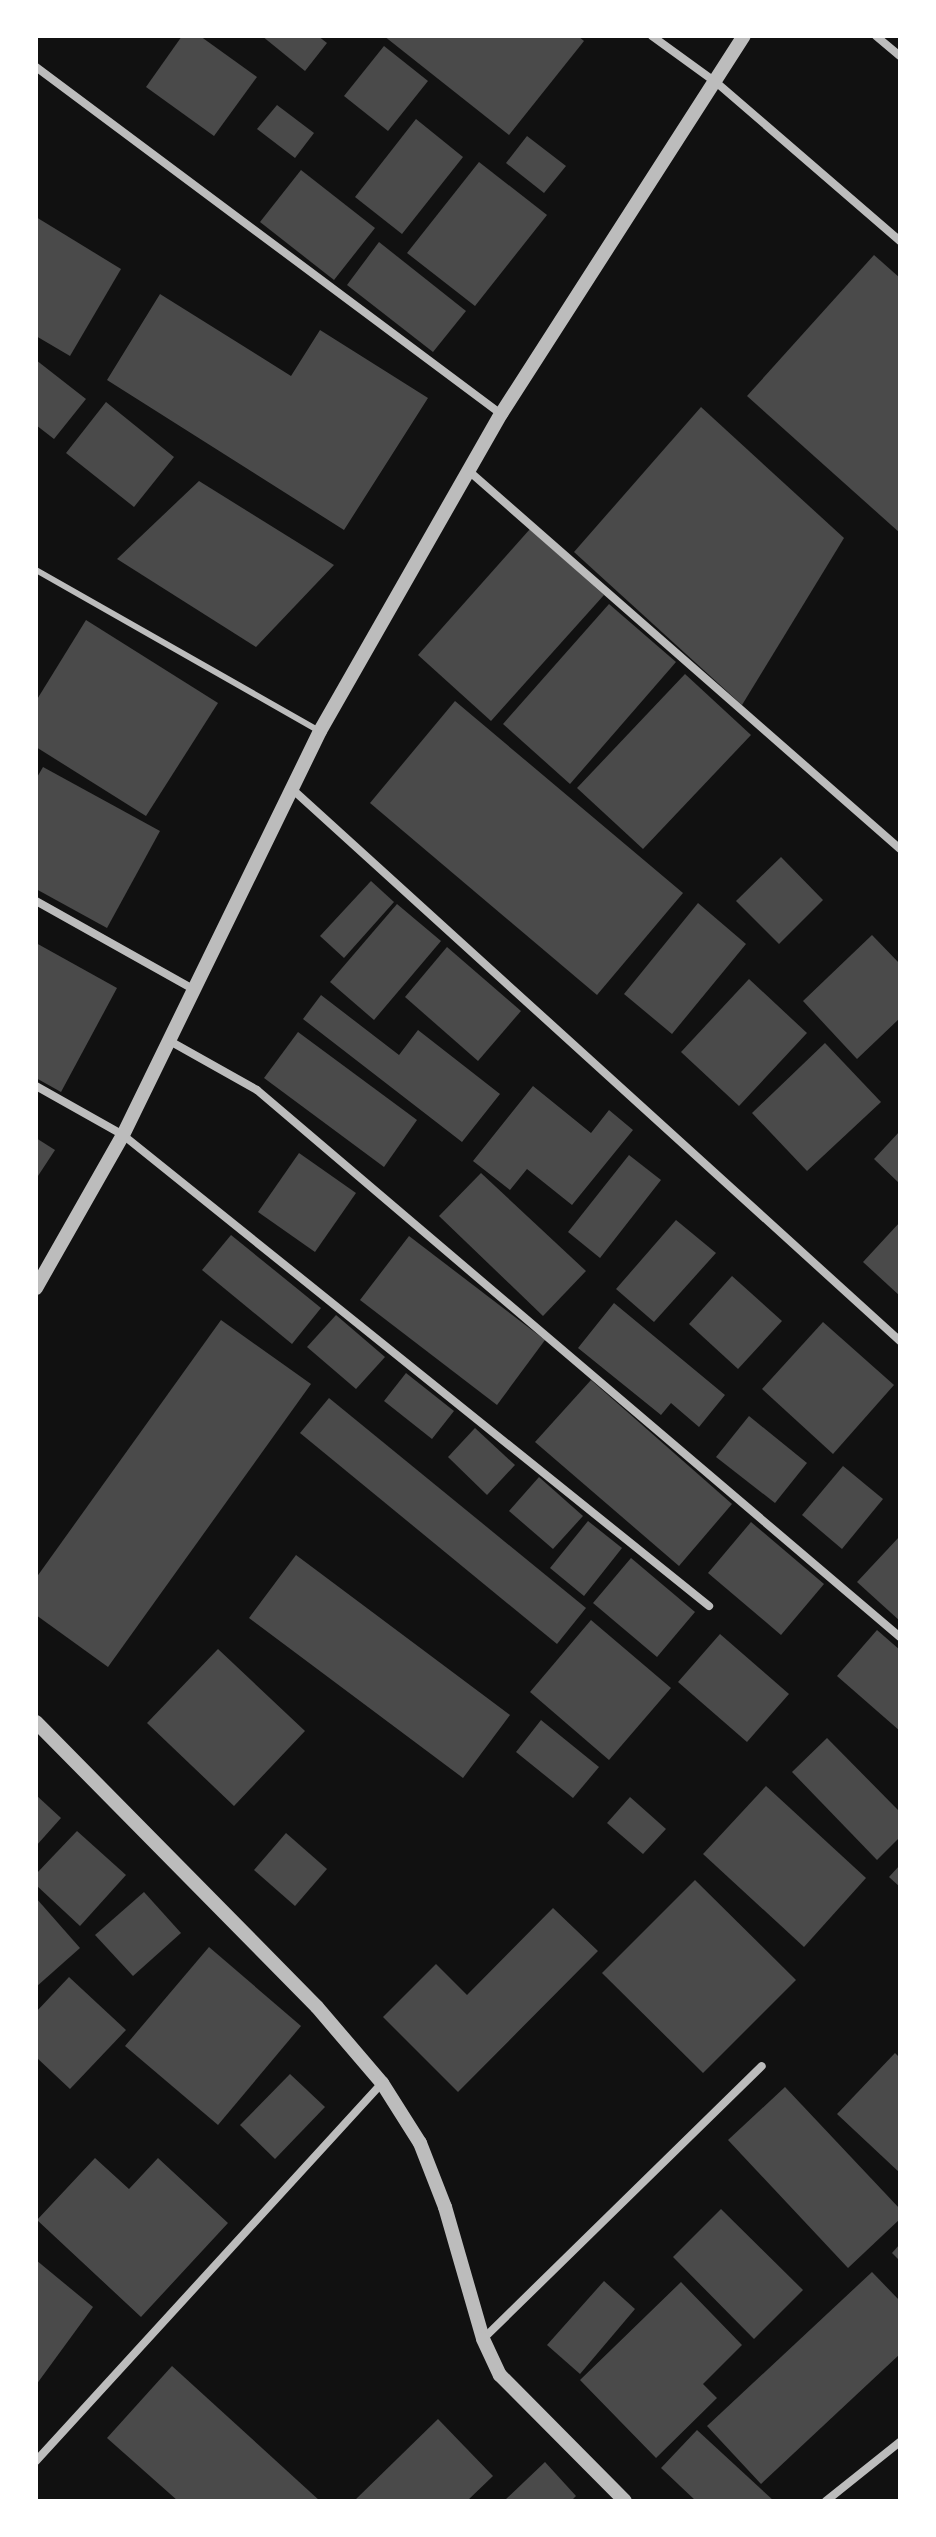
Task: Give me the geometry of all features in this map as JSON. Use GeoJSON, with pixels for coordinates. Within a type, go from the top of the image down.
{"type":"FeatureCollection","features":[{"type":"Feature","properties":{"kind":"street"},"geometry":{"type":"LineString","coordinates":[[652,36],[717,83],[900,241]]}},
{"type":"Feature","properties":{"kind":"street"},"geometry":{"type":"LineString","coordinates":[[36,1288],[123,1135],[191,988],[320,731],[501,414],[717,83],[744,36]]}},
{"type":"Feature","properties":{"kind":"street"},"geometry":{"type":"LineString","coordinates":[[876,36],[900,56]]}},
{"type":"Feature","properties":{"kind":"street"},"geometry":{"type":"LineString","coordinates":[[36,67],[501,414]]}},
{"type":"Feature","properties":{"kind":"street"},"geometry":{"type":"LineString","coordinates":[[470,472],[900,849]]}},
{"type":"Feature","properties":{"kind":"street"},"geometry":{"type":"LineString","coordinates":[[291,787],[900,1341]]}},
{"type":"Feature","properties":{"kind":"street"},"geometry":{"type":"LineString","coordinates":[[36,901],[191,988]]}},
{"type":"Feature","properties":{"kind":"street"},"geometry":{"type":"LineString","coordinates":[[167,1039],[257,1090],[900,1637]]}},
{"type":"Feature","properties":{"kind":"street"},"geometry":{"type":"LineString","coordinates":[[36,1086],[123,1135],[709,1606]]}},
{"type":"Feature","properties":{"kind":"street"},"geometry":{"type":"LineString","coordinates":[[36,1722],[306,1996],[382,2083],[420,2143],[445,2207],[483,2339],[500,2375],[625,2501]]}},
{"type":"Feature","properties":{"kind":"street"},"geometry":{"type":"LineString","coordinates":[[483,2339],[762,2066]]}},
{"type":"Feature","properties":{"kind":"street"},"geometry":{"type":"LineString","coordinates":[[36,2461],[382,2083]]}},
{"type":"Feature","properties":{"kind":"street"},"geometry":{"type":"LineString","coordinates":[[826,2501],[900,2442]]}},
{"type":"Feature","properties":{"kind":"lane"},"geometry":{"type":"LineString","coordinates":[[36,570],[320,731]]}},
{"type":"Feature","properties":{"kind":"building"},"geometry":{"type":"Polygon","coordinates":[[[182,36],[200,36],[257,77],[214,136],[146,87],[182,36]]]}},
{"type":"Feature","properties":{"kind":"building"},"geometry":{"type":"Polygon","coordinates":[[[262,36],[318,36],[327,43],[305,71],[262,36]]]}},
{"type":"Feature","properties":{"kind":"building"},"geometry":{"type":"Polygon","coordinates":[[[384,36],[578,36],[584,41],[509,135],[384,36]]]}},
{"type":"Feature","properties":{"kind":"building"},"geometry":{"type":"Polygon","coordinates":[[[384,46],[428,81],[388,131],[344,96],[384,46]]]}},
{"type":"Feature","properties":{"kind":"building"},"geometry":{"type":"Polygon","coordinates":[[[277,105],[314,133],[295,158],[257,129],[277,105]]]}},
{"type":"Feature","properties":{"kind":"building"},"geometry":{"type":"Polygon","coordinates":[[[416,119],[463,157],[402,234],[355,197],[416,119]]]}},
{"type":"Feature","properties":{"kind":"building"},"geometry":{"type":"Polygon","coordinates":[[[527,136],[566,166],[544,193],[506,163],[527,136]]]}},
{"type":"Feature","properties":{"kind":"building"},"geometry":{"type":"Polygon","coordinates":[[[479,162],[547,215],[475,306],[407,253],[479,162]]]}},
{"type":"Feature","properties":{"kind":"building"},"geometry":{"type":"Polygon","coordinates":[[[301,170],[375,228],[334,280],[260,222],[301,170]]]}},
{"type":"Feature","properties":{"kind":"building"},"geometry":{"type":"Polygon","coordinates":[[[36,217],[121,269],[70,356],[36,336],[36,217]]]}},
{"type":"Feature","properties":{"kind":"building"},"geometry":{"type":"Polygon","coordinates":[[[379,242],[466,311],[433,352],[347,285],[379,242]]]}},
{"type":"Feature","properties":{"kind":"building"},"geometry":{"type":"Polygon","coordinates":[[[874,255],[900,278],[900,533],[747,396],[874,255]]]}},
{"type":"Feature","properties":{"kind":"building"},"geometry":{"type":"Polygon","coordinates":[[[160,294],[291,376],[320,330],[428,398],[344,530],[107,380],[160,294]]]}},
{"type":"Feature","properties":{"kind":"building"},"geometry":{"type":"Polygon","coordinates":[[[36,360],[86,399],[54,439],[36,425],[36,360]]]}},
{"type":"Feature","properties":{"kind":"building"},"geometry":{"type":"Polygon","coordinates":[[[106,402],[174,457],[134,507],[66,453],[106,402]]]}},
{"type":"Feature","properties":{"kind":"building"},"geometry":{"type":"Polygon","coordinates":[[[701,407],[844,538],[742,705],[574,552],[701,407]]]}},
{"type":"Feature","properties":{"kind":"building"},"geometry":{"type":"Polygon","coordinates":[[[199,481],[334,565],[256,647],[117,559],[199,481]]]}},
{"type":"Feature","properties":{"kind":"building"},"geometry":{"type":"Polygon","coordinates":[[[530,529],[604,595],[491,721],[418,655],[530,529]]]}},
{"type":"Feature","properties":{"kind":"building"},"geometry":{"type":"Polygon","coordinates":[[[609,604],[676,662],[570,784],[503,724],[609,604]]]}},
{"type":"Feature","properties":{"kind":"building"},"geometry":{"type":"Polygon","coordinates":[[[86,620],[218,703],[146,816],[36,747],[36,701],[86,620]]]}},
{"type":"Feature","properties":{"kind":"building"},"geometry":{"type":"Polygon","coordinates":[[[685,674],[751,735],[643,849],[577,788],[685,674]]]}},
{"type":"Feature","properties":{"kind":"building"},"geometry":{"type":"Polygon","coordinates":[[[455,701],[683,893],[597,995],[370,803],[455,701]]]}},
{"type":"Feature","properties":{"kind":"building"},"geometry":{"type":"Polygon","coordinates":[[[43,767],[160,831],[107,928],[36,889],[36,779],[43,767]]]}},
{"type":"Feature","properties":{"kind":"building"},"geometry":{"type":"Polygon","coordinates":[[[781,857],[823,900],[779,944],[736,901],[781,857]]]}},
{"type":"Feature","properties":{"kind":"building"},"geometry":{"type":"Polygon","coordinates":[[[371,881],[394,902],[344,958],[320,936],[371,881]]]}},
{"type":"Feature","properties":{"kind":"building"},"geometry":{"type":"Polygon","coordinates":[[[698,903],[746,944],[672,1034],[624,994],[698,903]]]}},
{"type":"Feature","properties":{"kind":"building"},"geometry":{"type":"Polygon","coordinates":[[[397,904],[441,941],[374,1020],[330,982],[397,904]]]}},
{"type":"Feature","properties":{"kind":"building"},"geometry":{"type":"Polygon","coordinates":[[[872,935],[900,964],[900,1018],[857,1059],[803,1001],[872,935]]]}},
{"type":"Feature","properties":{"kind":"building"},"geometry":{"type":"Polygon","coordinates":[[[36,943],[117,988],[61,1092],[36,1078],[36,943]]]}},
{"type":"Feature","properties":{"kind":"building"},"geometry":{"type":"Polygon","coordinates":[[[447,947],[521,1011],[478,1061],[405,997],[447,947]]]}},
{"type":"Feature","properties":{"kind":"building"},"geometry":{"type":"Polygon","coordinates":[[[749,979],[807,1033],[739,1106],[681,1052],[749,979]]]}},
{"type":"Feature","properties":{"kind":"building"},"geometry":{"type":"Polygon","coordinates":[[[321,995],[399,1055],[418,1030],[500,1094],[462,1142],[303,1019],[321,995]]]}},
{"type":"Feature","properties":{"kind":"building"},"geometry":{"type":"Polygon","coordinates":[[[298,1032],[417,1120],[384,1167],[264,1078],[298,1032]]]}},
{"type":"Feature","properties":{"kind":"building"},"geometry":{"type":"Polygon","coordinates":[[[825,1043],[881,1102],[807,1171],[752,1113],[825,1043]]]}},
{"type":"Feature","properties":{"kind":"building"},"geometry":{"type":"Polygon","coordinates":[[[533,1086],[591,1133],[609,1110],[633,1130],[572,1205],[527,1169],[510,1190],[473,1161],[533,1086]]]}},
{"type":"Feature","properties":{"kind":"building"},"geometry":{"type":"Polygon","coordinates":[[[900,1131],[900,1184],[874,1159],[900,1131]]]}},
{"type":"Feature","properties":{"kind":"building"},"geometry":{"type":"Polygon","coordinates":[[[36,1138],[55,1150],[36,1179],[36,1138]]]}},
{"type":"Feature","properties":{"kind":"building"},"geometry":{"type":"Polygon","coordinates":[[[299,1153],[356,1193],[315,1252],[258,1212],[299,1153]]]}},
{"type":"Feature","properties":{"kind":"building"},"geometry":{"type":"Polygon","coordinates":[[[629,1155],[661,1180],[600,1258],[568,1232],[629,1155]]]}},
{"type":"Feature","properties":{"kind":"building"},"geometry":{"type":"Polygon","coordinates":[[[481,1173],[586,1271],[543,1316],[439,1216],[481,1173]]]}},
{"type":"Feature","properties":{"kind":"building"},"geometry":{"type":"Polygon","coordinates":[[[676,1220],[716,1253],[654,1322],[616,1289],[676,1220]]]}},
{"type":"Feature","properties":{"kind":"building"},"geometry":{"type":"Polygon","coordinates":[[[900,1222],[900,1296],[863,1262],[900,1222]]]}},
{"type":"Feature","properties":{"kind":"building"},"geometry":{"type":"Polygon","coordinates":[[[231,1235],[321,1308],[292,1344],[202,1270],[231,1235]]]}},
{"type":"Feature","properties":{"kind":"building"},"geometry":{"type":"Polygon","coordinates":[[[409,1236],[545,1340],[497,1405],[360,1300],[409,1236]]]}},
{"type":"Feature","properties":{"kind":"building"},"geometry":{"type":"Polygon","coordinates":[[[732,1276],[782,1321],[738,1369],[689,1324],[732,1276]]]}},
{"type":"Feature","properties":{"kind":"building"},"geometry":{"type":"Polygon","coordinates":[[[614,1303],[725,1395],[699,1427],[671,1403],[661,1415],[578,1348],[614,1303]]]}},
{"type":"Feature","properties":{"kind":"building"},"geometry":{"type":"Polygon","coordinates":[[[336,1315],[385,1357],[356,1389],[307,1347],[336,1315]]]}},
{"type":"Feature","properties":{"kind":"building"},"geometry":{"type":"Polygon","coordinates":[[[221,1320],[311,1384],[108,1667],[36,1615],[36,1578],[221,1320]]]}},
{"type":"Feature","properties":{"kind":"building"},"geometry":{"type":"Polygon","coordinates":[[[823,1322],[894,1385],[833,1454],[762,1389],[823,1322]]]}},
{"type":"Feature","properties":{"kind":"building"},"geometry":{"type":"Polygon","coordinates":[[[406,1373],[454,1411],[432,1439],[384,1401],[406,1373]]]}},
{"type":"Feature","properties":{"kind":"building"},"geometry":{"type":"Polygon","coordinates":[[[591,1380],[732,1504],[679,1566],[535,1442],[591,1380]]]}},
{"type":"Feature","properties":{"kind":"building"},"geometry":{"type":"Polygon","coordinates":[[[329,1398],[586,1608],[557,1644],[300,1433],[329,1398]]]}},
{"type":"Feature","properties":{"kind":"building"},"geometry":{"type":"Polygon","coordinates":[[[749,1416],[807,1463],[775,1503],[716,1457],[749,1416]]]}},
{"type":"Feature","properties":{"kind":"building"},"geometry":{"type":"Polygon","coordinates":[[[475,1428],[515,1465],[487,1495],[448,1457],[475,1428]]]}},
{"type":"Feature","properties":{"kind":"building"},"geometry":{"type":"Polygon","coordinates":[[[843,1466],[883,1499],[842,1549],[802,1515],[843,1466]]]}},
{"type":"Feature","properties":{"kind":"building"},"geometry":{"type":"Polygon","coordinates":[[[539,1477],[583,1516],[553,1549],[509,1511],[539,1477]]]}},
{"type":"Feature","properties":{"kind":"building"},"geometry":{"type":"Polygon","coordinates":[[[588,1521],[622,1548],[584,1596],[550,1568],[588,1521]]]}},
{"type":"Feature","properties":{"kind":"building"},"geometry":{"type":"Polygon","coordinates":[[[751,1522],[824,1584],[781,1635],[708,1573],[751,1522]]]}},
{"type":"Feature","properties":{"kind":"building"},"geometry":{"type":"Polygon","coordinates":[[[900,1536],[900,1621],[857,1582],[900,1536]]]}},
{"type":"Feature","properties":{"kind":"building"},"geometry":{"type":"Polygon","coordinates":[[[296,1555],[510,1715],[463,1778],[249,1618],[296,1555]]]}},
{"type":"Feature","properties":{"kind":"building"},"geometry":{"type":"Polygon","coordinates":[[[631,1558],[695,1612],[657,1657],[593,1603],[631,1558]]]}},
{"type":"Feature","properties":{"kind":"building"},"geometry":{"type":"Polygon","coordinates":[[[591,1620],[671,1688],[609,1760],[530,1692],[591,1620]]]}},
{"type":"Feature","properties":{"kind":"building"},"geometry":{"type":"Polygon","coordinates":[[[877,1630],[900,1650],[900,1731],[837,1676],[877,1630]]]}},
{"type":"Feature","properties":{"kind":"building"},"geometry":{"type":"Polygon","coordinates":[[[720,1634],[789,1694],[747,1742],[678,1682],[720,1634]]]}},
{"type":"Feature","properties":{"kind":"building"},"geometry":{"type":"Polygon","coordinates":[[[218,1649],[305,1731],[234,1806],[147,1723],[218,1649]]]}},
{"type":"Feature","properties":{"kind":"building"},"geometry":{"type":"Polygon","coordinates":[[[541,1720],[599,1767],[573,1798],[516,1752],[541,1720]]]}},
{"type":"Feature","properties":{"kind":"building"},"geometry":{"type":"Polygon","coordinates":[[[827,1738],[900,1812],[900,1837],[877,1860],[792,1772],[827,1738]]]}},
{"type":"Feature","properties":{"kind":"building"},"geometry":{"type":"Polygon","coordinates":[[[766,1786],[866,1878],[804,1947],[703,1854],[766,1786]]]}},
{"type":"Feature","properties":{"kind":"building"},"geometry":{"type":"Polygon","coordinates":[[[36,1795],[61,1818],[36,1846],[36,1795]]]}},
{"type":"Feature","properties":{"kind":"building"},"geometry":{"type":"Polygon","coordinates":[[[630,1797],[666,1829],[643,1854],[607,1823],[630,1797]]]}},
{"type":"Feature","properties":{"kind":"building"},"geometry":{"type":"Polygon","coordinates":[[[77,1831],[126,1875],[80,1926],[36,1885],[36,1874],[77,1831]]]}},
{"type":"Feature","properties":{"kind":"building"},"geometry":{"type":"Polygon","coordinates":[[[286,1833],[327,1869],[295,1906],[254,1870],[286,1833]]]}},
{"type":"Feature","properties":{"kind":"building"},"geometry":{"type":"Polygon","coordinates":[[[900,1865],[900,1887],[889,1877],[900,1865]]]}},
{"type":"Feature","properties":{"kind":"building"},"geometry":{"type":"Polygon","coordinates":[[[695,1880],[796,1980],[703,2073],[602,1973],[695,1880]]]}},
{"type":"Feature","properties":{"kind":"building"},"geometry":{"type":"Polygon","coordinates":[[[144,1892],[181,1933],[133,1976],[95,1935],[144,1892]]]}},
{"type":"Feature","properties":{"kind":"building"},"geometry":{"type":"Polygon","coordinates":[[[36,1898],[80,1948],[36,1987],[36,1898]]]}},
{"type":"Feature","properties":{"kind":"building"},"geometry":{"type":"Polygon","coordinates":[[[553,1908],[598,1951],[458,2092],[383,2017],[436,1964],[467,1995],[553,1908]]]}},
{"type":"Feature","properties":{"kind":"building"},"geometry":{"type":"Polygon","coordinates":[[[209,1947],[301,2026],[218,2125],[125,2046],[209,1947]]]}},
{"type":"Feature","properties":{"kind":"building"},"geometry":{"type":"Polygon","coordinates":[[[69,1977],[126,2030],[70,2089],[36,2057],[36,2012],[69,1977]]]}},
{"type":"Feature","properties":{"kind":"building"},"geometry":{"type":"Polygon","coordinates":[[[895,2053],[900,2058],[900,2173],[837,2114],[895,2053]]]}},
{"type":"Feature","properties":{"kind":"building"},"geometry":{"type":"Polygon","coordinates":[[[290,2074],[325,2107],[275,2159],[240,2125],[290,2074]]]}},
{"type":"Feature","properties":{"kind":"building"},"geometry":{"type":"Polygon","coordinates":[[[785,2087],[900,2209],[900,2219],[848,2268],[728,2140],[785,2087]]]}},
{"type":"Feature","properties":{"kind":"building"},"geometry":{"type":"Polygon","coordinates":[[[95,2158],[129,2189],[158,2158],[228,2223],[141,2317],[37,2220],[95,2158]]]}},
{"type":"Feature","properties":{"kind":"building"},"geometry":{"type":"Polygon","coordinates":[[[721,2209],[803,2290],[754,2339],[673,2257],[721,2209]]]}},
{"type":"Feature","properties":{"kind":"building"},"geometry":{"type":"Polygon","coordinates":[[[900,2244],[900,2261],[892,2253],[900,2244]]]}},
{"type":"Feature","properties":{"kind":"building"},"geometry":{"type":"Polygon","coordinates":[[[36,2260],[93,2307],[36,2385],[36,2260]]]}},
{"type":"Feature","properties":{"kind":"building"},"geometry":{"type":"Polygon","coordinates":[[[872,2272],[900,2301],[900,2354],[761,2484],[707,2426],[872,2272]]]}},
{"type":"Feature","properties":{"kind":"building"},"geometry":{"type":"Polygon","coordinates":[[[604,2281],[635,2309],[580,2374],[547,2345],[604,2281]]]}},
{"type":"Feature","properties":{"kind":"building"},"geometry":{"type":"Polygon","coordinates":[[[681,2282],[742,2345],[703,2384],[717,2398],[656,2458],[580,2380],[681,2282]]]}},
{"type":"Feature","properties":{"kind":"building"},"geometry":{"type":"Polygon","coordinates":[[[172,2366],[320,2501],[178,2501],[107,2438],[172,2366]]]}},
{"type":"Feature","properties":{"kind":"building"},"geometry":{"type":"Polygon","coordinates":[[[438,2419],[493,2476],[467,2501],[354,2501],[438,2419]]]}},
{"type":"Feature","properties":{"kind":"building"},"geometry":{"type":"Polygon","coordinates":[[[697,2430],[774,2501],[696,2501],[661,2468],[697,2430]]]}},
{"type":"Feature","properties":{"kind":"building"},"geometry":{"type":"Polygon","coordinates":[[[545,2462],[576,2496],[571,2501],[504,2501],[545,2462]]]}}]}
